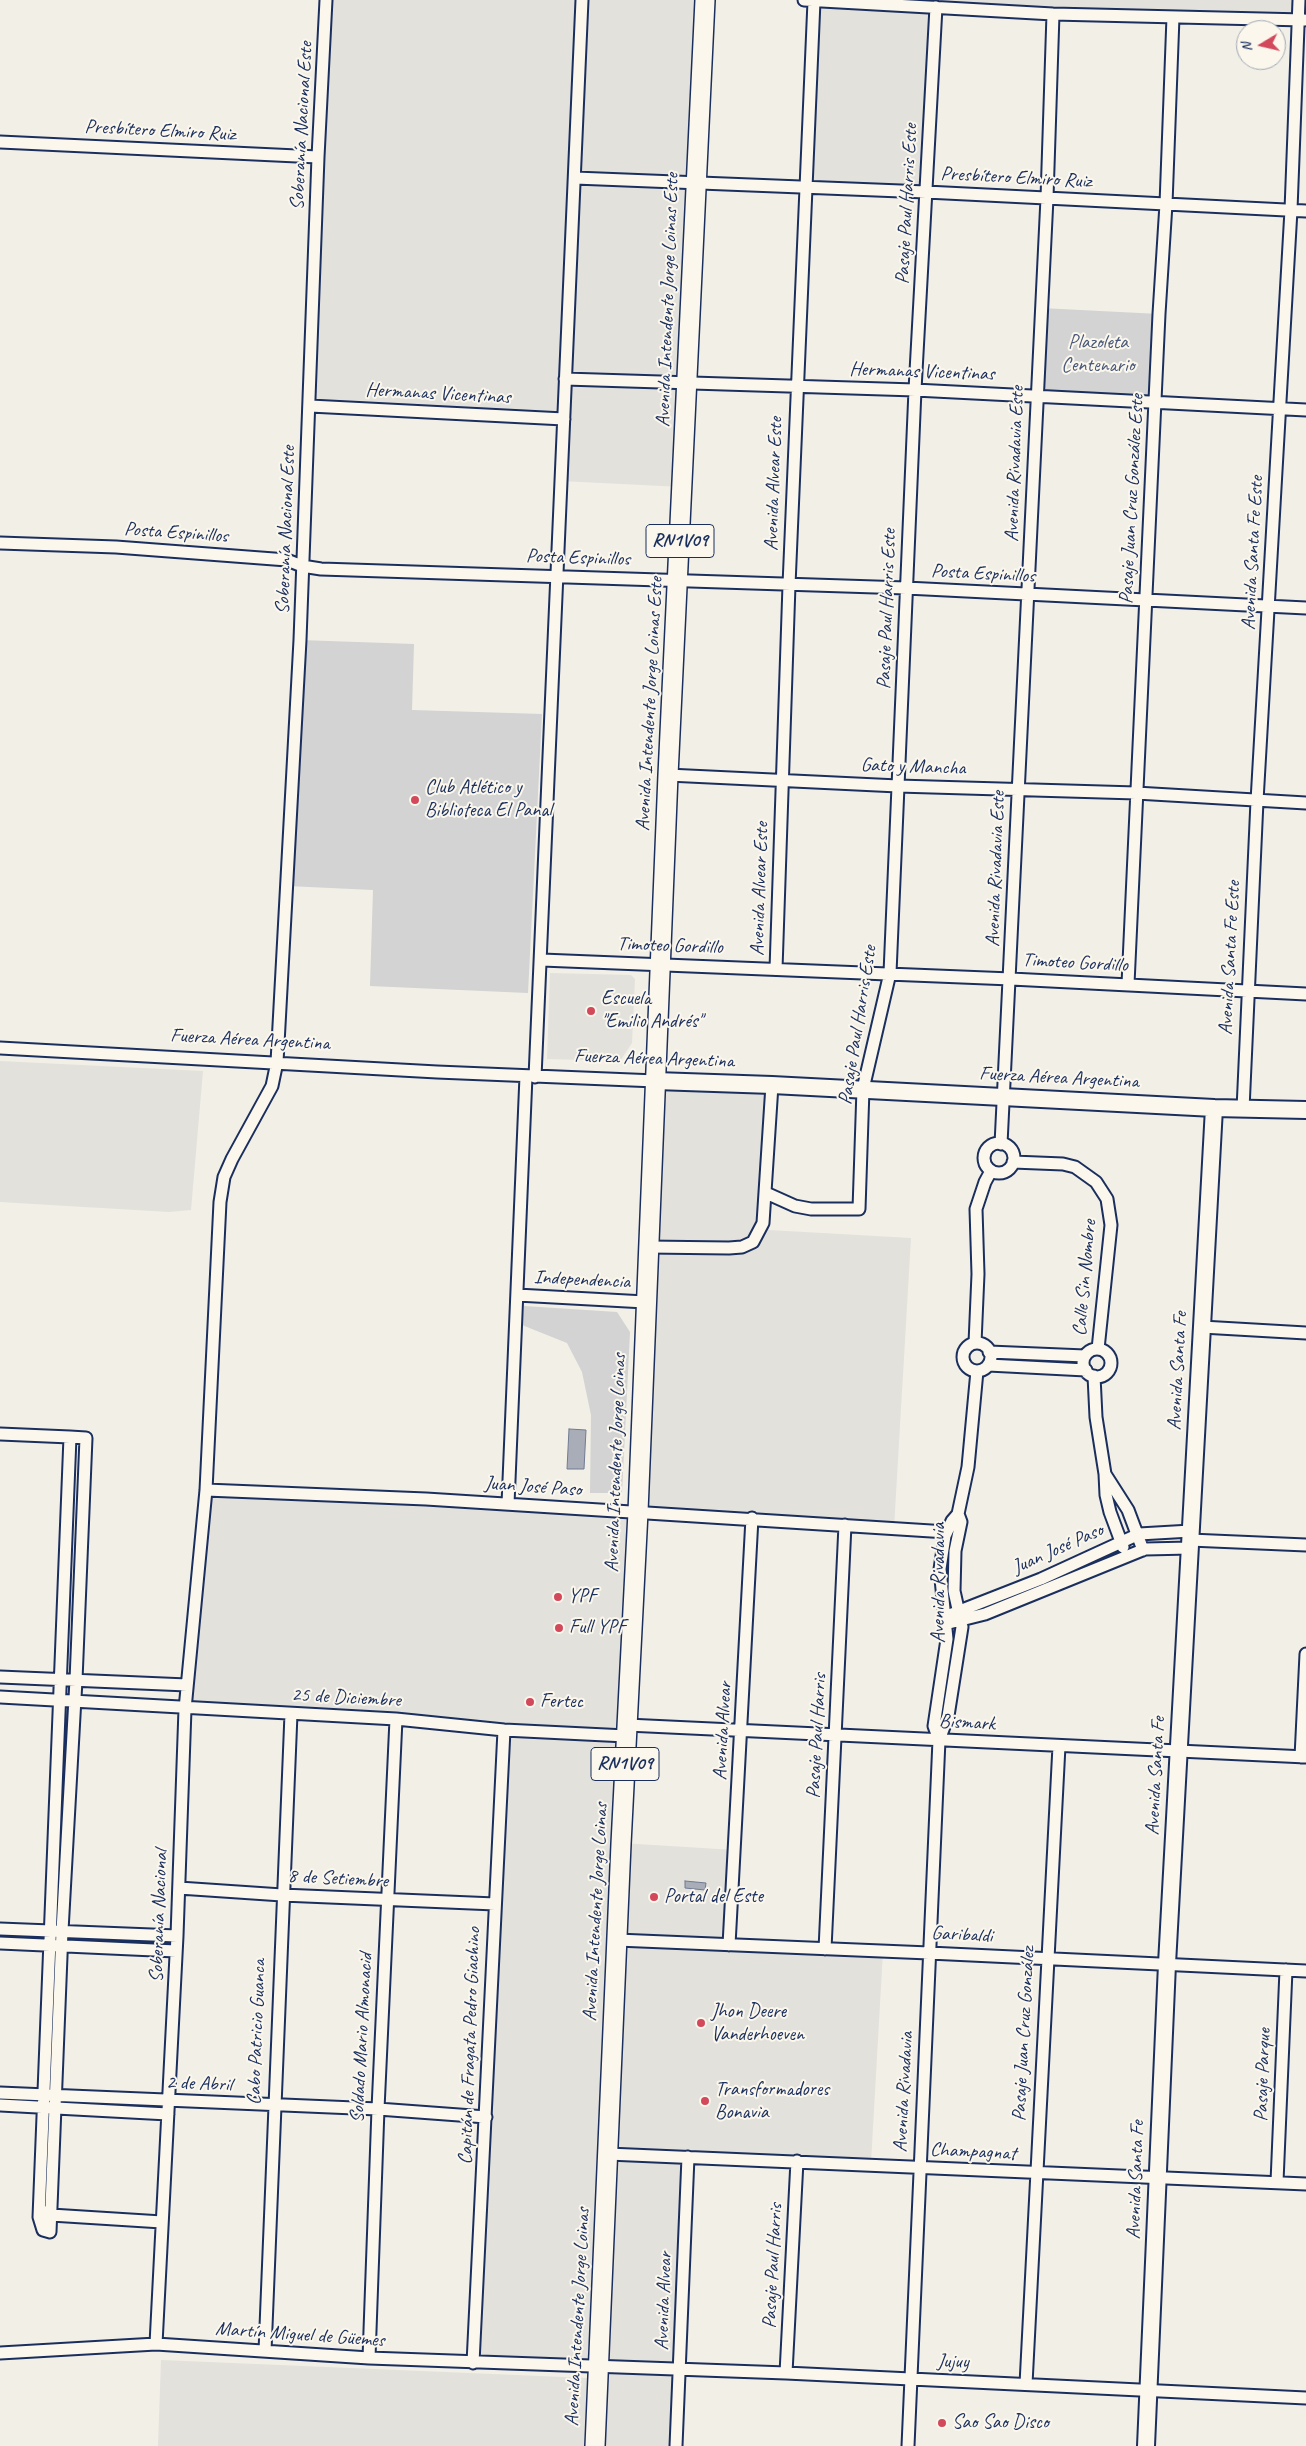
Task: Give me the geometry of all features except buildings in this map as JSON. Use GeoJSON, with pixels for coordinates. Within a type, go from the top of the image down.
{"type":"FeatureCollection","features":[{"type":"Feature","properties":{"kind":"main road","name":"Avenida Intendente Jorge Loinas Este"},"geometry":{"type":"LineString","coordinates":[[656,1081],[668,775],[679,581],[695,183],[705,0]]}},
{"type":"Feature","properties":{"kind":"main road","name":"Avenida Intendente Jorge Loinas"},"geometry":{"type":"LineString","coordinates":[[595,2446],[616,1940],[638,1512],[656,1081]]}},
{"type":"Feature","properties":{"kind":"street","name":"Soberanía Nacional Este"},"geometry":{"type":"LineString","coordinates":[[206,1490],[220,1202],[224,1178],[232,1159],[272,1086],[276,1062],[288,886],[300,640],[318,158],[326,0]]}},
{"type":"Feature","properties":{"kind":"street"},"geometry":{"type":"LineString","coordinates":[[508,1504],[517,1294],[530,1076],[542,960],[582,0]]}},
{"type":"Feature","properties":{"kind":"street"},"geometry":{"type":"LineString","coordinates":[[804,0],[1053,14],[1302,20]]}},
{"type":"Feature","properties":{"kind":"street","name":"Avenida Alvear Este"},"geometry":{"type":"LineString","coordinates":[[776,969],[789,585],[814,0]]}},
{"type":"Feature","properties":{"kind":"street","name":"Avenida Santa Fe Este"},"geometry":{"type":"LineString","coordinates":[[1243,1109],[1257,801],[1302,20],[1299,0]]}},
{"type":"Feature","properties":{"kind":"street","name":"Pasaje Paul Harris Este"},"geometry":{"type":"LineString","coordinates":[[766,1193],[795,1206],[811,1209],[859,1209],[864,1089],[890,973],[915,390],[936,7]]}},
{"type":"Feature","properties":{"kind":"street","name":"Avenida Rivadavia Este"},"geometry":{"type":"LineString","coordinates":[[1004,1096],[1047,198],[1053,14]]}},
{"type":"Feature","properties":{"kind":"street","name":"Pasaje Juan Cruz González Este"},"geometry":{"type":"LineString","coordinates":[[1128,984],[1166,204],[1173,17]]}},
{"type":"Feature","properties":{"kind":"street","name":"Presbítero Elmiro Ruiz"},"geometry":{"type":"LineString","coordinates":[[0,142],[318,158]]}},
{"type":"Feature","properties":{"kind":"street","name":"Presbítero Elmiro Ruiz"},"geometry":{"type":"LineString","coordinates":[[575,178],[926,192],[1306,211]]}},
{"type":"Feature","properties":{"kind":"street","name":"Hermanas Vicentinas"},"geometry":{"type":"LineString","coordinates":[[565,380],[915,390],[1306,410]]}},
{"type":"Feature","properties":{"kind":"street","name":"Hermanas Vicentinas"},"geometry":{"type":"LineString","coordinates":[[310,406],[564,418]]}},
{"type":"Feature","properties":{"kind":"street","name":"Posta Espinillos"},"geometry":{"type":"LineString","coordinates":[[0,543],[116,547],[288,560],[302,566],[321,569],[906,588],[1028,596],[1146,599],[1306,608]]}},
{"type":"Feature","properties":{"kind":"street","name":"Gato y Mancha"},"geometry":{"type":"LineString","coordinates":[[668,775],[898,786],[1136,793],[1306,803]]}},
{"type":"Feature","properties":{"kind":"street","name":"Timoteo Gordillo"},"geometry":{"type":"LineString","coordinates":[[542,960],[890,973],[1306,994]]}},
{"type":"Feature","properties":{"kind":"street","name":"Fuerza Aérea Argentina"},"geometry":{"type":"LineString","coordinates":[[0,1048],[530,1076],[864,1089],[1214,1108],[1306,1110]]}},
{"type":"Feature","properties":{"kind":"street"},"geometry":{"type":"LineString","coordinates":[[766,1193],[772,1085]]}},
{"type":"Feature","properties":{"kind":"street"},"geometry":{"type":"LineString","coordinates":[[1001,1144],[1004,1096]]}},
{"type":"Feature","properties":{"kind":"street","name":"Avenida Santa Fe"},"geometry":{"type":"LineString","coordinates":[[1146,2446],[1167,1964],[1214,1108]]}},
{"type":"Feature","properties":{"kind":"street"},"geometry":{"type":"LineString","coordinates":[[1001,1144],[1010,1148],[1013,1162],[1004,1172],[991,1171],[985,1163],[985,1153],[992,1146],[1001,1144]]}},
{"type":"Feature","properties":{"kind":"street","name":"Calle Sin Nombre"},"geometry":{"type":"LineString","coordinates":[[1013,1162],[1056,1163],[1075,1167],[1096,1182],[1107,1199],[1111,1225],[1098,1349]]}},
{"type":"Feature","properties":{"kind":"street"},"geometry":{"type":"LineString","coordinates":[[975,1343],[978,1274],[976,1209],[984,1182],[991,1171]]}},
{"type":"Feature","properties":{"kind":"street","name":"Independencia"},"geometry":{"type":"LineString","coordinates":[[648,1247],[729,1248],[742,1247],[753,1242],[763,1223],[766,1193]]}},
{"type":"Feature","properties":{"kind":"street","name":"Independencia"},"geometry":{"type":"LineString","coordinates":[[517,1294],[646,1302]]}},
{"type":"Feature","properties":{"kind":"street"},"geometry":{"type":"LineString","coordinates":[[1202,1327],[1306,1333]]}},
{"type":"Feature","properties":{"kind":"street"},"geometry":{"type":"LineString","coordinates":[[990,1352],[984,1345],[975,1343],[967,1347],[963,1356],[969,1368],[1090,1373]]}},
{"type":"Feature","properties":{"kind":"street","name":"Calle Sin Nombre"},"geometry":{"type":"LineString","coordinates":[[1090,1373],[1107,1372],[1111,1364],[1109,1356],[1098,1349],[1090,1351],[1085,1356],[1083,1362],[1090,1373],[1105,1474],[1104,1484],[1110,1512],[1126,1555]]}},
{"type":"Feature","properties":{"kind":"street","name":"Calle Sin Nombre"},"geometry":{"type":"LineString","coordinates":[[990,1352],[1085,1356]]}},
{"type":"Feature","properties":{"kind":"street","name":"Avenida Rivadavia"},"geometry":{"type":"LineString","coordinates":[[908,2446],[919,2168],[940,1740],[948,1716],[962,1626],[954,1591],[955,1551],[961,1522],[958,1514],[968,1467],[982,1368],[990,1352]]}},
{"type":"Feature","properties":{"kind":"street"},"geometry":{"type":"LineString","coordinates":[[0,1434],[86,1438],[76,1680],[56,1931]]}},
{"type":"Feature","properties":{"kind":"street"},"geometry":{"type":"LineString","coordinates":[[48,2108],[50,2232],[43,2230],[39,2209],[49,2095],[56,1946],[59,1679],[70,1437]]}},
{"type":"Feature","properties":{"kind":"street","name":"Calle Sin Nombre"},"geometry":{"type":"LineString","coordinates":[[1105,1474],[1128,1510],[1139,1534],[1143,1550]]}},
{"type":"Feature","properties":{"kind":"street","name":"Juan José Paso"},"geometry":{"type":"LineString","coordinates":[[206,1490],[508,1504],[752,1518],[947,1532]]}},
{"type":"Feature","properties":{"kind":"street","name":"Soberanía Nacional"},"geometry":{"type":"LineString","coordinates":[[156,2344],[177,1936],[185,1709],[206,1490]]}},
{"type":"Feature","properties":{"kind":"street","name":"Avenida Rivadavia"},"geometry":{"type":"LineString","coordinates":[[940,1740],[934,1726],[947,1639],[940,1569],[947,1532],[952,1520],[958,1514]]}},
{"type":"Feature","properties":{"kind":"street","name":"Avenida Alvear"},"geometry":{"type":"LineString","coordinates":[[730,1945],[752,1518]]}},
{"type":"Feature","properties":{"kind":"street","name":"Pasaje Paul Harris"},"geometry":{"type":"LineString","coordinates":[[825,1949],[845,1525]]}},
{"type":"Feature","properties":{"kind":"street","name":"Juan José Paso"},"geometry":{"type":"LineString","coordinates":[[945,1620],[960,1616],[1139,1534],[1190,1540],[1306,1546]]}},
{"type":"Feature","properties":{"kind":"street","name":"Juan José Paso"},"geometry":{"type":"LineString","coordinates":[[960,1616],[985,1614],[1126,1555],[1190,1540]]}},
{"type":"Feature","properties":{"kind":"street"},"geometry":{"type":"LineString","coordinates":[[1304,1757],[1306,1654]]}},
{"type":"Feature","properties":{"kind":"street"},"geometry":{"type":"LineString","coordinates":[[0,1677],[187,1685]]}},
{"type":"Feature","properties":{"kind":"street","name":"25 de Diciembre"},"geometry":{"type":"LineString","coordinates":[[0,1697],[185,1709],[396,1719],[504,1730],[627,1730]]}},
{"type":"Feature","properties":{"kind":"street","name":"Cabo Patricio Guanca"},"geometry":{"type":"LineString","coordinates":[[264,2351],[291,1714]]}},
{"type":"Feature","properties":{"kind":"street","name":"Soldado Mario Almonacid"},"geometry":{"type":"LineString","coordinates":[[369,2358],[378,2109],[396,1719]]}},
{"type":"Feature","properties":{"kind":"street","name":"Capitán de Fragata Pedro Giachino"},"geometry":{"type":"LineString","coordinates":[[473,2363],[504,1730]]}},
{"type":"Feature","properties":{"kind":"street","name":"Bismark"},"geometry":{"type":"LineString","coordinates":[[627,1730],[742,1730],[1304,1757]]}},
{"type":"Feature","properties":{"kind":"street","name":"Pasaje Juan Cruz González"},"geometry":{"type":"LineString","coordinates":[[1026,2384],[1059,1746]]}},
{"type":"Feature","properties":{"kind":"street","name":"8 de Setiembre"},"geometry":{"type":"LineString","coordinates":[[179,1888],[282,1895],[495,1904]]}},
{"type":"Feature","properties":{"kind":"street"},"geometry":{"type":"LineString","coordinates":[[0,1929],[177,1936]]}},
{"type":"Feature","properties":{"kind":"street","name":"Garibaldi"},"geometry":{"type":"LineString","coordinates":[[616,1940],[929,1952],[1306,1971]]}},
{"type":"Feature","properties":{"kind":"street"},"geometry":{"type":"LineString","coordinates":[[0,1944],[176,1951]]}},
{"type":"Feature","properties":{"kind":"street","name":"Pasaje Parque"},"geometry":{"type":"LineString","coordinates":[[1277,2182],[1286,1970]]}},
{"type":"Feature","properties":{"kind":"street","name":"2 de Abril"},"geometry":{"type":"LineString","coordinates":[[0,2093],[169,2102],[378,2109],[486,2117]]}},
{"type":"Feature","properties":{"kind":"street","name":"2 de Abril"},"geometry":{"type":"LineString","coordinates":[[0,2105],[168,2114]]}},
{"type":"Feature","properties":{"kind":"street","name":"Champagnat"},"geometry":{"type":"LineString","coordinates":[[608,2154],[797,2161],[1036,2174],[1157,2176],[1306,2184]]}},
{"type":"Feature","properties":{"kind":"street","name":"Avenida Alvear"},"geometry":{"type":"LineString","coordinates":[[676,2446],[688,2157]]}},
{"type":"Feature","properties":{"kind":"street","name":"Pasaje Paul Harris"},"geometry":{"type":"LineString","coordinates":[[786,2374],[797,2161]]}},
{"type":"Feature","properties":{"kind":"street"},"geometry":{"type":"LineString","coordinates":[[39,2209],[51,2215],[162,2222]]}},
{"type":"Feature","properties":{"kind":"street","name":"Martín Miguel de Güemes"},"geometry":{"type":"LineString","coordinates":[[0,2353],[156,2344],[369,2358],[598,2366]]}},
{"type":"Feature","properties":{"kind":"street","name":"Jujuy"},"geometry":{"type":"LineString","coordinates":[[598,2366],[1306,2398]]}},
{"type":"Feature","properties":{"kind":"shaded area"},"geometry":{"type":"Polygon","coordinates":[[[326,0],[705,0],[682,487],[561,481],[564,419],[310,406],[326,0]]]}},
{"type":"Feature","properties":{"kind":"shaded area"},"geometry":{"type":"Polygon","coordinates":[[[804,0],[1299,0],[1298,20],[936,7],[926,192],[805,187],[814,1],[804,0]]]}},
{"type":"Feature","properties":{"kind":"shaded area","name":"Escuela \"Emilio Andrés\""},"geometry":{"type":"Polygon","coordinates":[[[550,973],[631,975],[635,979],[632,1043],[620,1061],[547,1059],[550,973]]]}},
{"type":"Feature","properties":{"kind":"shaded area"},"geometry":{"type":"Polygon","coordinates":[[[0,1061],[203,1071],[191,1210],[169,1212],[0,1202],[0,1061]]]}},
{"type":"Feature","properties":{"kind":"shaded area"},"geometry":{"type":"Polygon","coordinates":[[[656,1081],[772,1085],[766,1193],[769,1230],[911,1238],[894,1528],[639,1512],[621,1843],[735,1850],[730,1945],[883,1951],[871,2163],[688,2158],[676,2446],[595,2446],[598,2366],[475,2355],[504,1730],[185,1709],[206,1490],[638,1512],[656,1081]]]}},
{"type":"Feature","properties":{"kind":"shaded area"},"geometry":{"type":"Polygon","coordinates":[[[569,1429],[586,1430],[584,1469],[567,1469],[569,1429]]]}},
{"type":"Feature","properties":{"kind":"shaded area"},"geometry":{"type":"Polygon","coordinates":[[[685,1881],[706,1883],[705,1890],[685,1888],[685,1881]]]}},
{"type":"Feature","properties":{"kind":"shaded area"},"geometry":{"type":"Polygon","coordinates":[[[161,2360],[587,2378],[584,2446],[158,2446],[161,2360]]]}},
{"type":"Feature","properties":{"kind":"green space","name":"Plazoleta Centenario"},"geometry":{"type":"Polygon","coordinates":[[[1041,308],[1159,314],[1156,402],[1037,396],[1041,308]]]}},
{"type":"Feature","properties":{"kind":"green space","name":"Club Atlético y Biblioteca El Panal"},"geometry":{"type":"Polygon","coordinates":[[[300,640],[414,644],[412,710],[542,714],[528,993],[370,986],[373,890],[288,886],[300,640]]]}},
{"type":"Feature","properties":{"kind":"green space"},"geometry":{"type":"Polygon","coordinates":[[[524,1306],[617,1312],[630,1332],[622,1493],[590,1493],[591,1415],[582,1372],[567,1343],[522,1325],[524,1306]]]}},
{"type":"Feature","properties":{"kind":"place","name":"Club Atlético y Biblioteca El Panal"},"geometry":{"type":"Point","coordinates":[415,800]}},
{"type":"Feature","properties":{"kind":"place","name":"Escuela \"Emilio Andrés\""},"geometry":{"type":"Point","coordinates":[591,1011]}},
{"type":"Feature","properties":{"kind":"place","name":"YPF"},"geometry":{"type":"Point","coordinates":[558,1597]}},
{"type":"Feature","properties":{"kind":"place","name":"Full YPF"},"geometry":{"type":"Point","coordinates":[559,1628]}},
{"type":"Feature","properties":{"kind":"place","name":"Fertec"},"geometry":{"type":"Point","coordinates":[530,1702]}},
{"type":"Feature","properties":{"kind":"place","name":"Portal del Este"},"geometry":{"type":"Point","coordinates":[654,1897]}},
{"type":"Feature","properties":{"kind":"place","name":"Jhon Deere Vanderhoeven"},"geometry":{"type":"Point","coordinates":[701,2023]}},
{"type":"Feature","properties":{"kind":"place","name":"Transformadores Bonavia"},"geometry":{"type":"Point","coordinates":[705,2101]}},
{"type":"Feature","properties":{"kind":"place","name":"Sao Sao Disco"},"geometry":{"type":"Point","coordinates":[942,2423]}}]}
